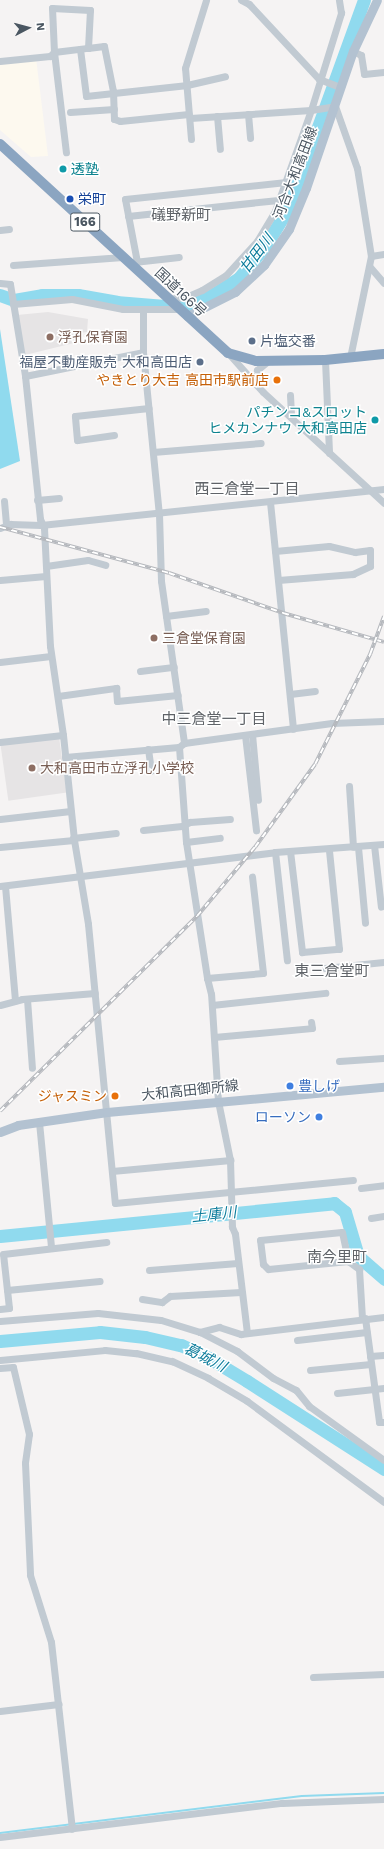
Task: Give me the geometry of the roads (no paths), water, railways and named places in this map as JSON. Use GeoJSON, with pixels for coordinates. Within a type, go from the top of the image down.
{"type":"FeatureCollection","features":[{"type":"Feature","properties":{"kind":"highway","name":"国道166号"},"geometry":{"type":"LineString","coordinates":[[0,144],[130,260],[168,300],[228,353],[256,361],[325,360],[384,354]]}},
{"type":"Feature","properties":{"kind":"main road","name":"河合大和高田線"},"geometry":{"type":"LineString","coordinates":[[187,316],[235,292],[264,265],[289,229],[338,86],[377,0]]}},
{"type":"Feature","properties":{"kind":"main road","name":"大和高田御所線"},"geometry":{"type":"LineString","coordinates":[[0,1132],[38,1122],[107,1112],[384,1087]]}},
{"type":"Feature","properties":{"kind":"street"},"geometry":{"type":"LineString","coordinates":[[191,139],[185,68],[206,0]]}},
{"type":"Feature","properties":{"kind":"street"},"geometry":{"type":"LineString","coordinates":[[241,0],[249,4],[322,80],[338,86]]}},
{"type":"Feature","properties":{"kind":"street"},"geometry":{"type":"LineString","coordinates":[[168,300],[186,296],[202,290],[226,275],[257,241],[275,211],[314,109],[341,13],[339,0]]}},
{"type":"Feature","properties":{"kind":"street"},"geometry":{"type":"LineString","coordinates":[[66,152],[54,52],[52,8],[90,10],[88,48]]}},
{"type":"Feature","properties":{"kind":"street"},"geometry":{"type":"LineString","coordinates":[[0,61],[50,56],[54,52],[104,46],[113,94],[114,119],[120,121],[189,116],[248,114],[314,109],[331,106],[357,168],[370,256],[370,267],[350,357]]}},
{"type":"Feature","properties":{"kind":"street"},"geometry":{"type":"LineString","coordinates":[[80,49],[86,96],[187,85],[225,76]]}},
{"type":"Feature","properties":{"kind":"street"},"geometry":{"type":"LineString","coordinates":[[353,51],[361,55],[364,74],[384,72]]}},
{"type":"Feature","properties":{"kind":"street"},"geometry":{"type":"LineString","coordinates":[[70,112],[114,109]]}},
{"type":"Feature","properties":{"kind":"street"},"geometry":{"type":"LineString","coordinates":[[248,114],[250,138]]}},
{"type":"Feature","properties":{"kind":"street"},"geometry":{"type":"LineString","coordinates":[[217,116],[220,149]]}},
{"type":"Feature","properties":{"kind":"street"},"geometry":{"type":"LineString","coordinates":[[130,260],[128,216],[125,199],[286,182]]}},
{"type":"Feature","properties":{"kind":"street"},"geometry":{"type":"LineString","coordinates":[[128,216],[278,200]]}},
{"type":"Feature","properties":{"kind":"street"},"geometry":{"type":"LineString","coordinates":[[0,230],[9,229]]}},
{"type":"Feature","properties":{"kind":"street"},"geometry":{"type":"LineString","coordinates":[[370,256],[384,254]]}},
{"type":"Feature","properties":{"kind":"street"},"geometry":{"type":"LineString","coordinates":[[13,265],[179,257]]}},
{"type":"Feature","properties":{"kind":"street"},"geometry":{"type":"LineString","coordinates":[[370,267],[384,283]]}},
{"type":"Feature","properties":{"kind":"street"},"geometry":{"type":"LineString","coordinates":[[0,283],[10,284],[25,376],[41,525],[44,528],[51,656],[63,735],[74,839],[88,924],[116,1203],[353,1180]]}},
{"type":"Feature","properties":{"kind":"street"},"geometry":{"type":"LineString","coordinates":[[13,304],[72,300],[123,309],[178,309]]}},
{"type":"Feature","properties":{"kind":"street"},"geometry":{"type":"LineString","coordinates":[[143,310],[143,352],[159,514],[161,581],[178,695],[182,745],[186,842],[200,919],[207,978],[212,1005],[218,1101],[230,1160],[233,1192],[232,1213],[247,1333]]}},
{"type":"Feature","properties":{"kind":"street"},"geometry":{"type":"LineString","coordinates":[[25,376],[143,352]]}},
{"type":"Feature","properties":{"kind":"street"},"geometry":{"type":"LineString","coordinates":[[228,353],[256,384],[329,454],[384,503]]}},
{"type":"Feature","properties":{"kind":"street"},"geometry":{"type":"LineString","coordinates":[[325,360],[329,454]]}},
{"type":"Feature","properties":{"kind":"street"},"geometry":{"type":"LineString","coordinates":[[256,384],[256,370],[262,364],[273,361]]}},
{"type":"Feature","properties":{"kind":"street"},"geometry":{"type":"LineString","coordinates":[[290,395],[291,417]]}},
{"type":"Feature","properties":{"kind":"street"},"geometry":{"type":"LineString","coordinates":[[114,435],[77,440],[75,416],[149,408]]}},
{"type":"Feature","properties":{"kind":"street"},"geometry":{"type":"LineString","coordinates":[[153,452],[261,442]]}},
{"type":"Feature","properties":{"kind":"street"},"geometry":{"type":"LineString","coordinates":[[4,501],[3,527],[159,514],[384,489]]}},
{"type":"Feature","properties":{"kind":"street"},"geometry":{"type":"LineString","coordinates":[[38,500],[59,498]]}},
{"type":"Feature","properties":{"kind":"street"},"geometry":{"type":"LineString","coordinates":[[270,502],[293,729]]}},
{"type":"Feature","properties":{"kind":"street"},"geometry":{"type":"LineString","coordinates":[[276,551],[329,546],[355,552],[370,550],[370,566],[354,574],[278,580]]}},
{"type":"Feature","properties":{"kind":"street"},"geometry":{"type":"LineString","coordinates":[[46,566],[88,560],[105,565]]}},
{"type":"Feature","properties":{"kind":"street"},"geometry":{"type":"LineString","coordinates":[[0,580],[46,576]]}},
{"type":"Feature","properties":{"kind":"street"},"geometry":{"type":"LineString","coordinates":[[166,616],[206,611]]}},
{"type":"Feature","properties":{"kind":"street"},"geometry":{"type":"LineString","coordinates":[[0,662],[51,656]]}},
{"type":"Feature","properties":{"kind":"street"},"geometry":{"type":"LineString","coordinates":[[140,671],[174,667]]}},
{"type":"Feature","properties":{"kind":"street"},"geometry":{"type":"LineString","coordinates":[[58,696],[116,688],[117,701],[178,695]]}},
{"type":"Feature","properties":{"kind":"street"},"geometry":{"type":"LineString","coordinates":[[290,694],[315,691]]}},
{"type":"Feature","properties":{"kind":"street"},"geometry":{"type":"LineString","coordinates":[[65,757],[182,745],[332,723],[384,721]]}},
{"type":"Feature","properties":{"kind":"street"},"geometry":{"type":"LineString","coordinates":[[0,742],[63,735]]}},
{"type":"Feature","properties":{"kind":"street"},"geometry":{"type":"LineString","coordinates":[[249,735],[258,800]]}},
{"type":"Feature","properties":{"kind":"street"},"geometry":{"type":"LineString","coordinates":[[249,735],[256,830]]}},
{"type":"Feature","properties":{"kind":"street"},"geometry":{"type":"LineString","coordinates":[[148,749],[151,772]]}},
{"type":"Feature","properties":{"kind":"street"},"geometry":{"type":"LineString","coordinates":[[350,786],[365,923]]}},
{"type":"Feature","properties":{"kind":"street"},"geometry":{"type":"LineString","coordinates":[[0,819],[71,811]]}},
{"type":"Feature","properties":{"kind":"street"},"geometry":{"type":"LineString","coordinates":[[143,830],[185,825],[190,822],[230,819]]}},
{"type":"Feature","properties":{"kind":"street"},"geometry":{"type":"LineString","coordinates":[[0,847],[116,833]]}},
{"type":"Feature","properties":{"kind":"street"},"geometry":{"type":"LineString","coordinates":[[186,842],[220,838]]}},
{"type":"Feature","properties":{"kind":"street"},"geometry":{"type":"LineString","coordinates":[[15,1001],[2,886],[80,878],[84,875],[275,852],[329,850],[384,844]]}},
{"type":"Feature","properties":{"kind":"street"},"geometry":{"type":"LineString","coordinates":[[374,845],[381,907]]}},
{"type":"Feature","properties":{"kind":"street"},"geometry":{"type":"LineString","coordinates":[[290,851],[302,952],[339,949],[329,850]]}},
{"type":"Feature","properties":{"kind":"street"},"geometry":{"type":"LineString","coordinates":[[275,852],[287,960]]}},
{"type":"Feature","properties":{"kind":"street"},"geometry":{"type":"LineString","coordinates":[[207,978],[263,973],[252,877]]}},
{"type":"Feature","properties":{"kind":"street"},"geometry":{"type":"LineString","coordinates":[[325,968],[384,962]]}},
{"type":"Feature","properties":{"kind":"street"},"geometry":{"type":"LineString","coordinates":[[0,1006],[27,999],[95,993]]}},
{"type":"Feature","properties":{"kind":"street"},"geometry":{"type":"LineString","coordinates":[[212,1005],[325,993]]}},
{"type":"Feature","properties":{"kind":"street"},"geometry":{"type":"LineString","coordinates":[[27,999],[32,1068]]}},
{"type":"Feature","properties":{"kind":"street"},"geometry":{"type":"LineString","coordinates":[[214,1037],[312,1028],[311,1022]]}},
{"type":"Feature","properties":{"kind":"street"},"geometry":{"type":"LineString","coordinates":[[339,1061],[384,1058]]}},
{"type":"Feature","properties":{"kind":"street"},"geometry":{"type":"LineString","coordinates":[[38,1122],[51,1247]]}},
{"type":"Feature","properties":{"kind":"street"},"geometry":{"type":"LineString","coordinates":[[112,1171],[230,1160]]}},
{"type":"Feature","properties":{"kind":"street"},"geometry":{"type":"LineString","coordinates":[[361,1188],[384,1185]]}},
{"type":"Feature","properties":{"kind":"street"},"geometry":{"type":"LineString","coordinates":[[371,1218],[384,1216]]}},
{"type":"Feature","properties":{"kind":"street"},"geometry":{"type":"LineString","coordinates":[[348,1261],[268,1269],[263,1264],[260,1240],[342,1232],[348,1261],[359,1270],[363,1318],[367,1332],[379,1422],[384,1422]]}},
{"type":"Feature","properties":{"kind":"street"},"geometry":{"type":"LineString","coordinates":[[0,1309],[9,1308],[3,1254],[51,1247],[106,1242]]}},
{"type":"Feature","properties":{"kind":"street"},"geometry":{"type":"LineString","coordinates":[[149,1270],[238,1263]]}},
{"type":"Feature","properties":{"kind":"street"},"geometry":{"type":"LineString","coordinates":[[7,1290],[100,1281]]}},
{"type":"Feature","properties":{"kind":"street"},"geometry":{"type":"LineString","coordinates":[[142,1299],[162,1302],[170,1296],[241,1292]]}},
{"type":"Feature","properties":{"kind":"street"},"geometry":{"type":"LineString","coordinates":[[0,1321],[98,1313],[161,1320],[200,1332],[237,1352],[273,1378],[296,1390],[309,1406],[384,1460]]}},
{"type":"Feature","properties":{"kind":"street"},"geometry":{"type":"LineString","coordinates":[[200,1332],[219,1327],[241,1334],[363,1318],[384,1317]]}},
{"type":"Feature","properties":{"kind":"street"},"geometry":{"type":"LineString","coordinates":[[297,1340],[367,1332]]}},
{"type":"Feature","properties":{"kind":"street"},"geometry":{"type":"LineString","coordinates":[[0,1360],[105,1350],[136,1353],[172,1361],[208,1378],[247,1401],[384,1502]]}},
{"type":"Feature","properties":{"kind":"street"},"geometry":{"type":"LineString","coordinates":[[370,1356],[384,1355]]}},
{"type":"Feature","properties":{"kind":"street"},"geometry":{"type":"LineString","coordinates":[[310,1370],[371,1364]]}},
{"type":"Feature","properties":{"kind":"street"},"geometry":{"type":"LineString","coordinates":[[0,1368],[13,1367],[29,1434],[25,1462],[30,1575],[51,1642],[59,1704],[71,1825]]}},
{"type":"Feature","properties":{"kind":"street"},"geometry":{"type":"LineString","coordinates":[[337,1393],[384,1388]]}},
{"type":"Feature","properties":{"kind":"street"},"geometry":{"type":"LineString","coordinates":[[313,1677],[384,1674]]}},
{"type":"Feature","properties":{"kind":"street"},"geometry":{"type":"LineString","coordinates":[[0,1711],[59,1704]]}},
{"type":"Feature","properties":{"kind":"street"},"geometry":{"type":"LineString","coordinates":[[0,1837],[71,1825],[282,1803],[384,1799]]}},
{"type":"Feature","properties":{"kind":"water"},"geometry":{"type":"Polygon","coordinates":[[[0,329],[20,461],[0,469],[0,329]]]}},
{"type":"Feature","properties":{"kind":"waterway","name":"甘田川"},"geometry":{"type":"LineString","coordinates":[[0,295],[14,300],[42,295],[78,295],[116,302],[165,306],[190,305],[212,295],[238,279],[265,246],[289,207],[364,0]]}},
{"type":"Feature","properties":{"kind":"waterway","name":"土庫川"},"geometry":{"type":"LineString","coordinates":[[0,1236],[334,1203],[345,1212],[358,1256],[384,1279]]}},
{"type":"Feature","properties":{"kind":"waterway","name":"葛城川"},"geometry":{"type":"LineString","coordinates":[[0,1341],[100,1332],[145,1337],[181,1345],[209,1358],[247,1381],[384,1469]]}},
{"type":"Feature","properties":{"kind":"waterway"},"geometry":{"type":"LineString","coordinates":[[0,1833],[302,1796],[384,1793]]}},
{"type":"Feature","properties":{"kind":"railway"},"geometry":{"type":"LineString","coordinates":[[0,527],[169,573],[283,613],[384,642]]}},
{"type":"Feature","properties":{"kind":"railway"},"geometry":{"type":"LineString","coordinates":[[0,1111],[197,916],[255,847],[315,764],[370,654],[384,616]]}},
{"type":"Feature","properties":{"kind":"place","name":"透塾"},"geometry":{"type":"Point","coordinates":[63,169]}},
{"type":"Feature","properties":{"kind":"place","name":"栄町"},"geometry":{"type":"Point","coordinates":[70,199]}},
{"type":"Feature","properties":{"kind":"place","name":"浮孔保育園"},"geometry":{"type":"Point","coordinates":[50,337]}},
{"type":"Feature","properties":{"kind":"place","name":"片塩交番"},"geometry":{"type":"Point","coordinates":[252,341]}},
{"type":"Feature","properties":{"kind":"place","name":"福屋不動産販売 大和高田店"},"geometry":{"type":"Point","coordinates":[200,362]}},
{"type":"Feature","properties":{"kind":"place","name":"やきとり大吉 高田市駅前店"},"geometry":{"type":"Point","coordinates":[277,380]}},
{"type":"Feature","properties":{"kind":"place","name":"パチンコ&スロット ヒメカンナウ 大和高田店"},"geometry":{"type":"Point","coordinates":[375,420]}},
{"type":"Feature","properties":{"kind":"place","name":"三倉堂保育園"},"geometry":{"type":"Point","coordinates":[154,638]}},
{"type":"Feature","properties":{"kind":"place","name":"大和高田市立浮孔小学校"},"geometry":{"type":"Point","coordinates":[32,768]}},
{"type":"Feature","properties":{"kind":"place","name":"豊しげ"},"geometry":{"type":"Point","coordinates":[290,1086]}},
{"type":"Feature","properties":{"kind":"place","name":"ジャスミン"},"geometry":{"type":"Point","coordinates":[115,1096]}},
{"type":"Feature","properties":{"kind":"place","name":"ローソン"},"geometry":{"type":"Point","coordinates":[319,1117]}},
{"type":"Feature","properties":{"kind":"district","name":"礒野新町"},"geometry":{"type":"Point","coordinates":[181,216]}},
{"type":"Feature","properties":{"kind":"district","name":"西三倉堂一丁目"},"geometry":{"type":"Point","coordinates":[247,490]}},
{"type":"Feature","properties":{"kind":"district","name":"中三倉堂一丁目"},"geometry":{"type":"Point","coordinates":[214,720]}},
{"type":"Feature","properties":{"kind":"district","name":"東三倉堂町"},"geometry":{"type":"Point","coordinates":[332,972]}},
{"type":"Feature","properties":{"kind":"district","name":"南今里町"},"geometry":{"type":"Point","coordinates":[337,1258]}}]}
